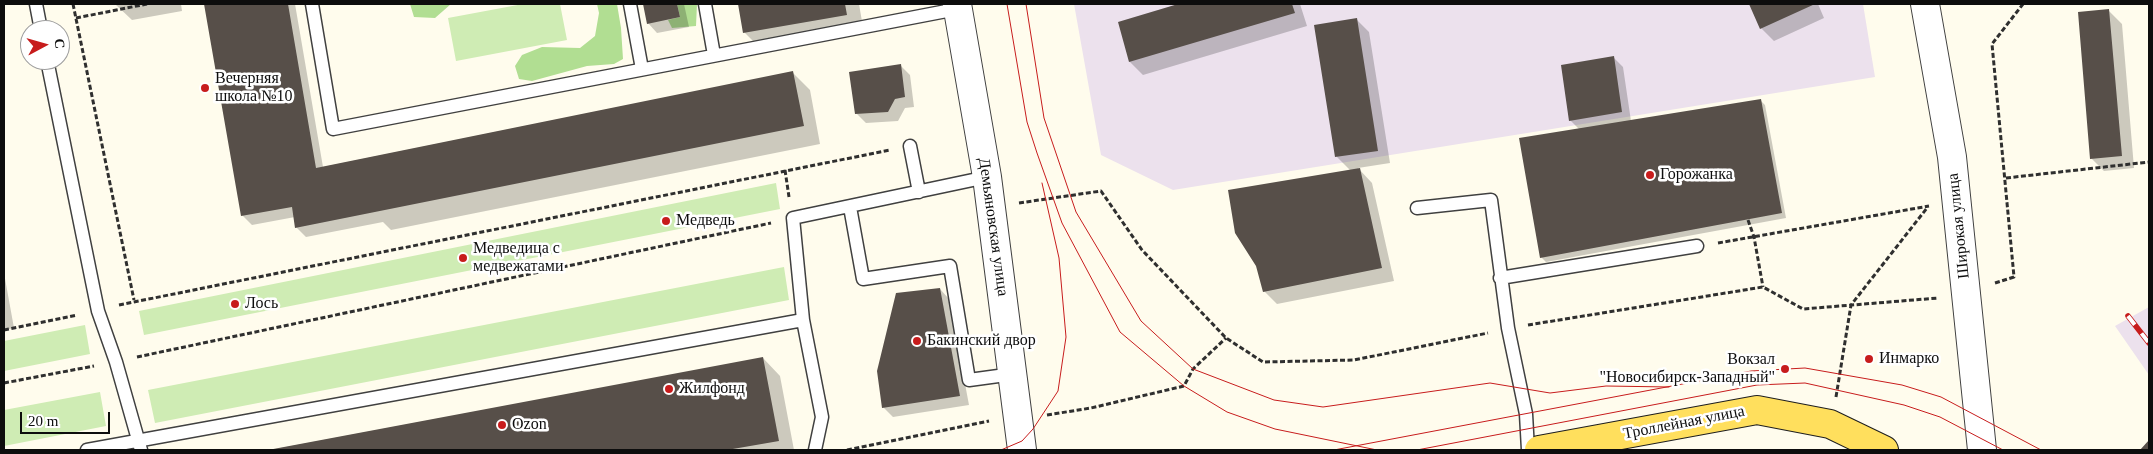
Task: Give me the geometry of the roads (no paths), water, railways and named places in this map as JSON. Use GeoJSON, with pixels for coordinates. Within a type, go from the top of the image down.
{"type":"FeatureCollection","features":[{"type":"Feature","properties":{"kind":"main road","name":"Троллейная улица"},"geometry":{"type":"LineString","coordinates":[[1539,450],[1593,445],[1757,410],[1830,424],[1884,450]]}},
{"type":"Feature","properties":{"kind":"street","name":"Широкая улица"},"geometry":{"type":"LineString","coordinates":[[1925,4],[1952,157],[1982,450]]}},
{"type":"Feature","properties":{"kind":"street","name":"Демьяновская улица"},"geometry":{"type":"LineString","coordinates":[[957,6],[987,177],[1022,450]]}},
{"type":"Feature","properties":{"kind":"lane"},"geometry":{"type":"LineString","coordinates":[[36,4],[39,20]]}},
{"type":"Feature","properties":{"kind":"lane"},"geometry":{"type":"LineString","coordinates":[[312,4],[333,128],[957,6]]}},
{"type":"Feature","properties":{"kind":"lane"},"geometry":{"type":"LineString","coordinates":[[630,4],[642,69]]}},
{"type":"Feature","properties":{"kind":"lane"},"geometry":{"type":"LineString","coordinates":[[705,4],[714,55]]}},
{"type":"Feature","properties":{"kind":"lane"},"geometry":{"type":"LineString","coordinates":[[49,70],[98,311],[116,362],[140,446]]}},
{"type":"Feature","properties":{"kind":"lane"},"geometry":{"type":"LineString","coordinates":[[910,146],[918,192]]}},
{"type":"Feature","properties":{"kind":"lane"},"geometry":{"type":"LineString","coordinates":[[815,450],[822,417],[803,320],[793,218],[987,177]]}},
{"type":"Feature","properties":{"kind":"lane"},"geometry":{"type":"LineString","coordinates":[[1417,208],[1491,200],[1508,328],[1526,414],[1528,450]]}},
{"type":"Feature","properties":{"kind":"lane"},"geometry":{"type":"LineString","coordinates":[[850,207],[862,279],[950,266],[969,380],[1013,374]]}},
{"type":"Feature","properties":{"kind":"lane"},"geometry":{"type":"LineString","coordinates":[[1500,278],[1696,246]]}},
{"type":"Feature","properties":{"kind":"lane"},"geometry":{"type":"LineString","coordinates":[[87,450],[140,446],[803,320]]}},
{"type":"Feature","properties":{"kind":"tram line"},"geometry":{"type":"LineString","coordinates":[[1007,4],[1027,122],[1037,153],[1062,223],[1120,332],[1184,386],[1227,412],[1275,429],[1377,450]]}},
{"type":"Feature","properties":{"kind":"tram line"},"geometry":{"type":"LineString","coordinates":[[1026,4],[1044,118],[1076,212],[1141,321],[1193,369],[1274,400],[1323,407],[1490,383],[1550,393],[1606,386],[1669,387]]}},
{"type":"Feature","properties":{"kind":"tram line"},"geometry":{"type":"LineString","coordinates":[[1001,450],[1022,441],[1033,429],[1058,391],[1066,337],[1059,258],[1042,183]]}},
{"type":"Feature","properties":{"kind":"tram line"},"geometry":{"type":"LineString","coordinates":[[1334,450],[1751,371],[1805,368],[1902,385],[1941,397],[2041,450]]}},
{"type":"Feature","properties":{"kind":"tram line"},"geometry":{"type":"LineString","coordinates":[[1417,450],[1757,385],[1805,383],[1904,405],[1940,417],[2003,450]]}},
{"type":"Feature","properties":{"kind":"railway"},"geometry":{"type":"LineString","coordinates":[[2128,316],[2149,343]]}},
{"type":"Feature","properties":{"kind":"place","name":"Вечерняя школа №10"},"geometry":{"type":"Point","coordinates":[205,88]}},
{"type":"Feature","properties":{"kind":"place","name":"Горожанка"},"geometry":{"type":"Point","coordinates":[1650,175]}},
{"type":"Feature","properties":{"kind":"place","name":"Медведь"},"geometry":{"type":"Point","coordinates":[666,221]}},
{"type":"Feature","properties":{"kind":"place","name":"Медведица с медвежатами"},"geometry":{"type":"Point","coordinates":[463,258]}},
{"type":"Feature","properties":{"kind":"place","name":"Лось"},"geometry":{"type":"Point","coordinates":[235,304]}},
{"type":"Feature","properties":{"kind":"place","name":"Бакинский двор"},"geometry":{"type":"Point","coordinates":[917,341]}},
{"type":"Feature","properties":{"kind":"place","name":"Инмарко"},"geometry":{"type":"Point","coordinates":[1869,359]}},
{"type":"Feature","properties":{"kind":"place","name":"Вокзал \"Новосибирск-Западный\""},"geometry":{"type":"Point","coordinates":[1785,369]}},
{"type":"Feature","properties":{"kind":"place","name":"Жилфонд"},"geometry":{"type":"Point","coordinates":[669,389]}},
{"type":"Feature","properties":{"kind":"place","name":"Ozon"},"geometry":{"type":"Point","coordinates":[502,425]}}]}
